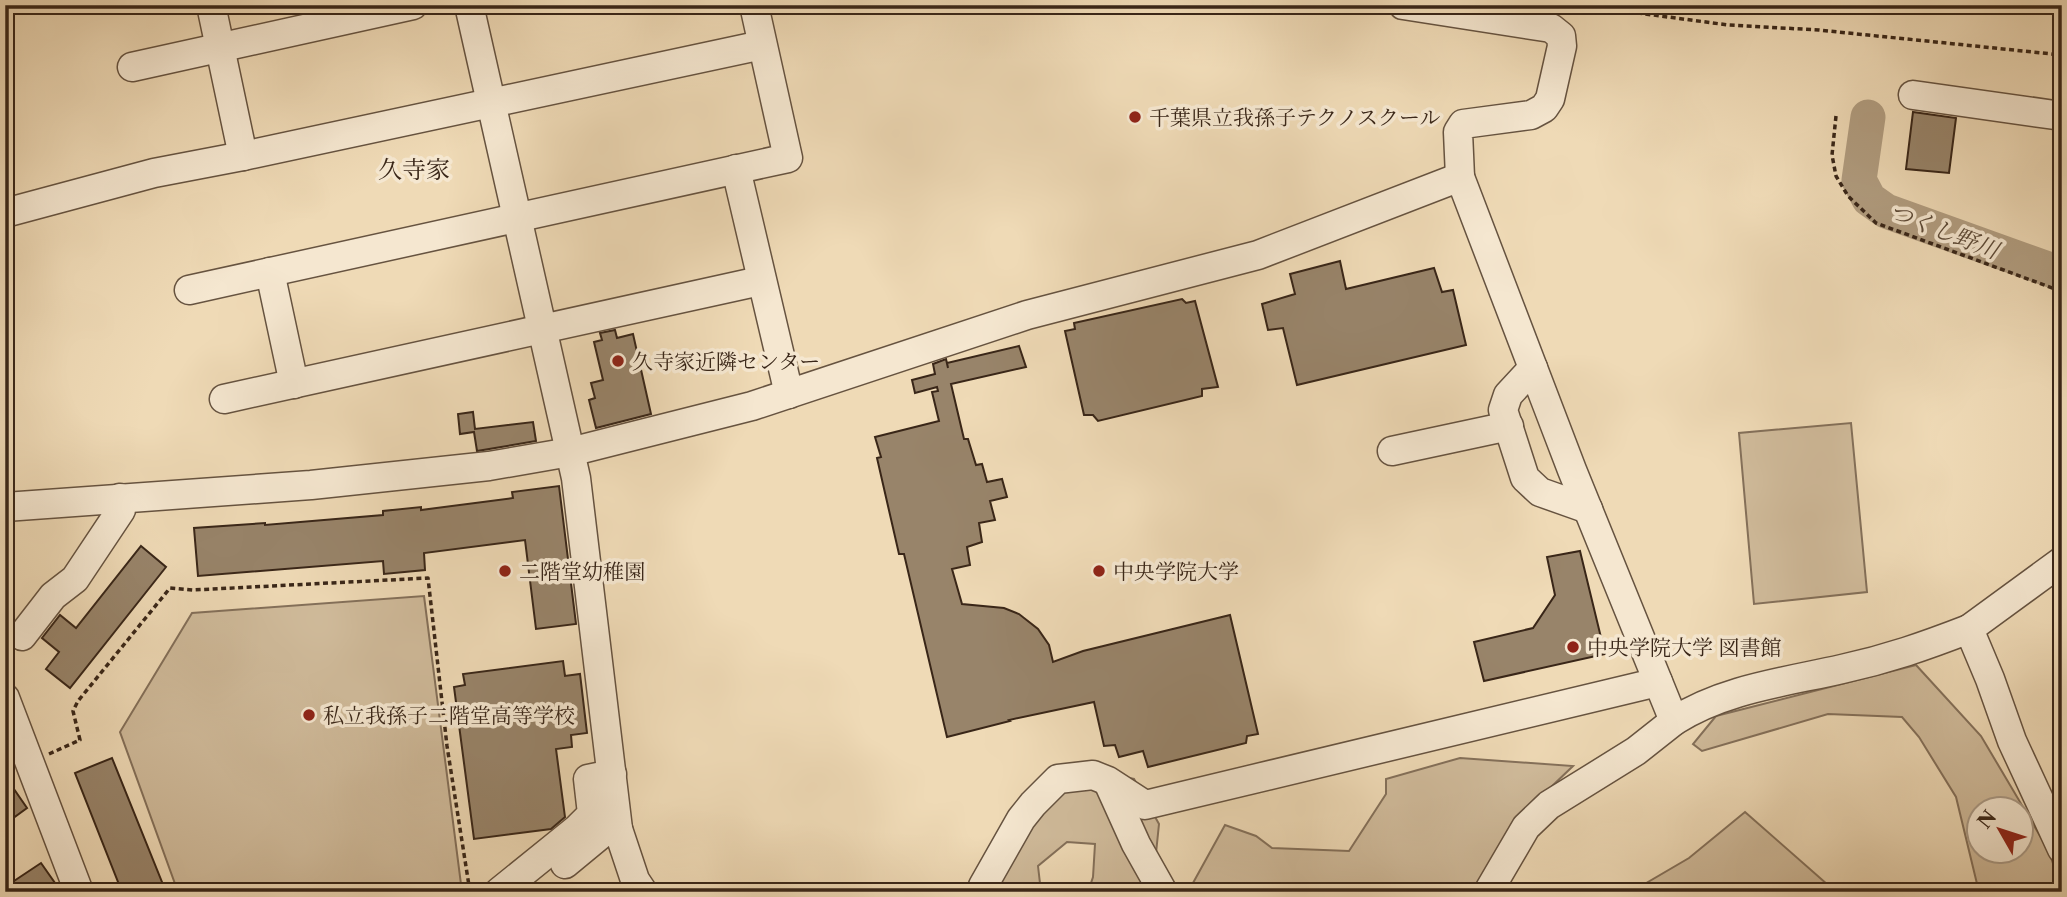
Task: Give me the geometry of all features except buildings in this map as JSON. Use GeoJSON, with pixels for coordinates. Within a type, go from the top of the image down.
{"type":"FeatureCollection","features":[{"type":"Feature","properties":{"kind":"street"},"geometry":{"type":"LineString","coordinates":[[211,5],[243,156]]}},
{"type":"Feature","properties":{"kind":"street"},"geometry":{"type":"LineString","coordinates":[[132,67],[413,5]]}},
{"type":"Feature","properties":{"kind":"street"},"geometry":{"type":"LineString","coordinates":[[469,5],[576,478],[618,829],[635,880],[643,892]]}},
{"type":"Feature","properties":{"kind":"street"},"geometry":{"type":"LineString","coordinates":[[189,290],[788,158],[754,5]]}},
{"type":"Feature","properties":{"kind":"street"},"geometry":{"type":"LineString","coordinates":[[1403,5],[1551,28],[1561,36],[1562,46],[1550,99],[1544,108],[1531,115],[1463,124],[1458,132],[1460,177],[1588,509],[1674,721]]}},
{"type":"Feature","properties":{"kind":"street"},"geometry":{"type":"LineString","coordinates":[[5,213],[142,175],[243,156],[762,45]]}},
{"type":"Feature","properties":{"kind":"street"},"geometry":{"type":"LineString","coordinates":[[1913,95],[2062,116]]}},
{"type":"Feature","properties":{"kind":"street"},"geometry":{"type":"LineString","coordinates":[[736,170],[760,281],[789,394]]}},
{"type":"Feature","properties":{"kind":"street"},"geometry":{"type":"LineString","coordinates":[[5,507],[311,485],[489,466],[570,452],[712,417],[789,394],[1027,315],[1258,256],[1460,177]]}},
{"type":"Feature","properties":{"kind":"street"},"geometry":{"type":"LineString","coordinates":[[270,272],[293,384]]}},
{"type":"Feature","properties":{"kind":"street"},"geometry":{"type":"LineString","coordinates":[[224,399],[760,281]]}},
{"type":"Feature","properties":{"kind":"street"},"geometry":{"type":"LineString","coordinates":[[1533,368],[1508,395],[1503,410],[1525,478],[1540,492],[1588,509]]}},
{"type":"Feature","properties":{"kind":"street"},"geometry":{"type":"LineString","coordinates":[[1392,451],[1509,426]]}},
{"type":"Feature","properties":{"kind":"street"},"geometry":{"type":"LineString","coordinates":[[22,636],[53,596],[75,579],[121,510],[120,498]]}},
{"type":"Feature","properties":{"kind":"street"},"geometry":{"type":"LineString","coordinates":[[1488,892],[1527,827],[1549,805],[1636,751],[1694,709],[1759,686],[1908,653],[1969,629],[2062,561]]}},
{"type":"Feature","properties":{"kind":"street"},"geometry":{"type":"LineString","coordinates":[[1969,629],[2012,741],[2062,849]]}},
{"type":"Feature","properties":{"kind":"street"},"geometry":{"type":"LineString","coordinates":[[982,892],[1021,820],[1058,779],[1088,775],[1108,781],[1145,805],[1658,682]]}},
{"type":"Feature","properties":{"kind":"street"},"geometry":{"type":"LineString","coordinates":[[5,698],[17,757],[47,846],[79,892]]}},
{"type":"Feature","properties":{"kind":"street"},"geometry":{"type":"LineString","coordinates":[[499,892],[592,814],[588,779],[612,774]]}},
{"type":"Feature","properties":{"kind":"street"},"geometry":{"type":"LineString","coordinates":[[1108,781],[1136,844],[1163,892]]}},
{"type":"Feature","properties":{"kind":"street"},"geometry":{"type":"LineString","coordinates":[[530,892],[605,831],[618,829]]}},
{"type":"Feature","properties":{"kind":"path"},"geometry":{"type":"LineString","coordinates":[[1578,5],[1728,25],[1927,40],[2062,55]]}},
{"type":"Feature","properties":{"kind":"path"},"geometry":{"type":"LineString","coordinates":[[1836,116],[1832,155],[1836,176],[1847,196],[1876,223],[2062,293]]}},
{"type":"Feature","properties":{"kind":"path"},"geometry":{"type":"LineString","coordinates":[[17,757],[80,740],[72,711],[170,588],[192,590],[428,578],[447,746],[470,892]]}},
{"type":"Feature","properties":{"kind":"shaded area"},"geometry":{"type":"Polygon","coordinates":[[[1851,423],[1867,592],[1754,604],[1739,433],[1851,423]]]}},
{"type":"Feature","properties":{"kind":"shaded area"},"geometry":{"type":"Polygon","coordinates":[[[424,596],[462,892],[178,892],[120,732],[192,613],[424,596]]]}},
{"type":"Feature","properties":{"kind":"shaded area"},"geometry":{"type":"Polygon","coordinates":[[[1916,665],[1981,736],[2016,796],[1966,796],[1966,838],[1956,797],[1919,737],[1902,717],[1828,714],[1702,751],[1693,744],[1716,716],[1916,665]]]}},
{"type":"Feature","properties":{"kind":"shaded area"},"geometry":{"type":"Polygon","coordinates":[[[1460,758],[1573,766],[1548,790],[1474,892],[1188,892],[1225,825],[1256,836],[1272,848],[1349,851],[1386,794],[1386,779],[1460,758]]]}},
{"type":"Feature","properties":{"kind":"shaded area"},"geometry":{"type":"Polygon","coordinates":[[[1065,765],[1134,779],[1159,824],[1152,892],[1088,892],[1093,877],[1095,844],[1067,842],[1038,866],[1041,892],[967,892],[1023,797],[1065,765]]]}},
{"type":"Feature","properties":{"kind":"shaded area"},"geometry":{"type":"Polygon","coordinates":[[[1745,812],[1836,892],[1631,892],[1689,858],[1745,812]]]}},
{"type":"Feature","properties":{"kind":"shaded area"},"geometry":{"type":"Polygon","coordinates":[[[2036,829],[2049,851],[2062,892],[1979,892],[1973,866],[2036,866],[2036,829]]]}},
{"type":"Feature","properties":{"kind":"waterway","name":"つくし野川"},"geometry":{"type":"LineString","coordinates":[[1868,117],[1859,180],[1869,199],[1886,211],[2062,274]]}},
{"type":"Feature","properties":{"kind":"place","name":"千葉県立我孫子テクノスクール"},"geometry":{"type":"Point","coordinates":[1135,117]}},
{"type":"Feature","properties":{"kind":"place","name":"久寺家近隣センター"},"geometry":{"type":"Point","coordinates":[618,361]}},
{"type":"Feature","properties":{"kind":"place","name":"二階堂幼稚園"},"geometry":{"type":"Point","coordinates":[505,571]}},
{"type":"Feature","properties":{"kind":"place","name":"中央学院大学"},"geometry":{"type":"Point","coordinates":[1099,571]}},
{"type":"Feature","properties":{"kind":"place","name":"中央学院大学 図書館"},"geometry":{"type":"Point","coordinates":[1573,647]}},
{"type":"Feature","properties":{"kind":"place","name":"私立我孫子二階堂高等学校"},"geometry":{"type":"Point","coordinates":[309,715]}},
{"type":"Feature","properties":{"kind":"district","name":"久寺家"},"geometry":{"type":"Point","coordinates":[414,169]}}]}
